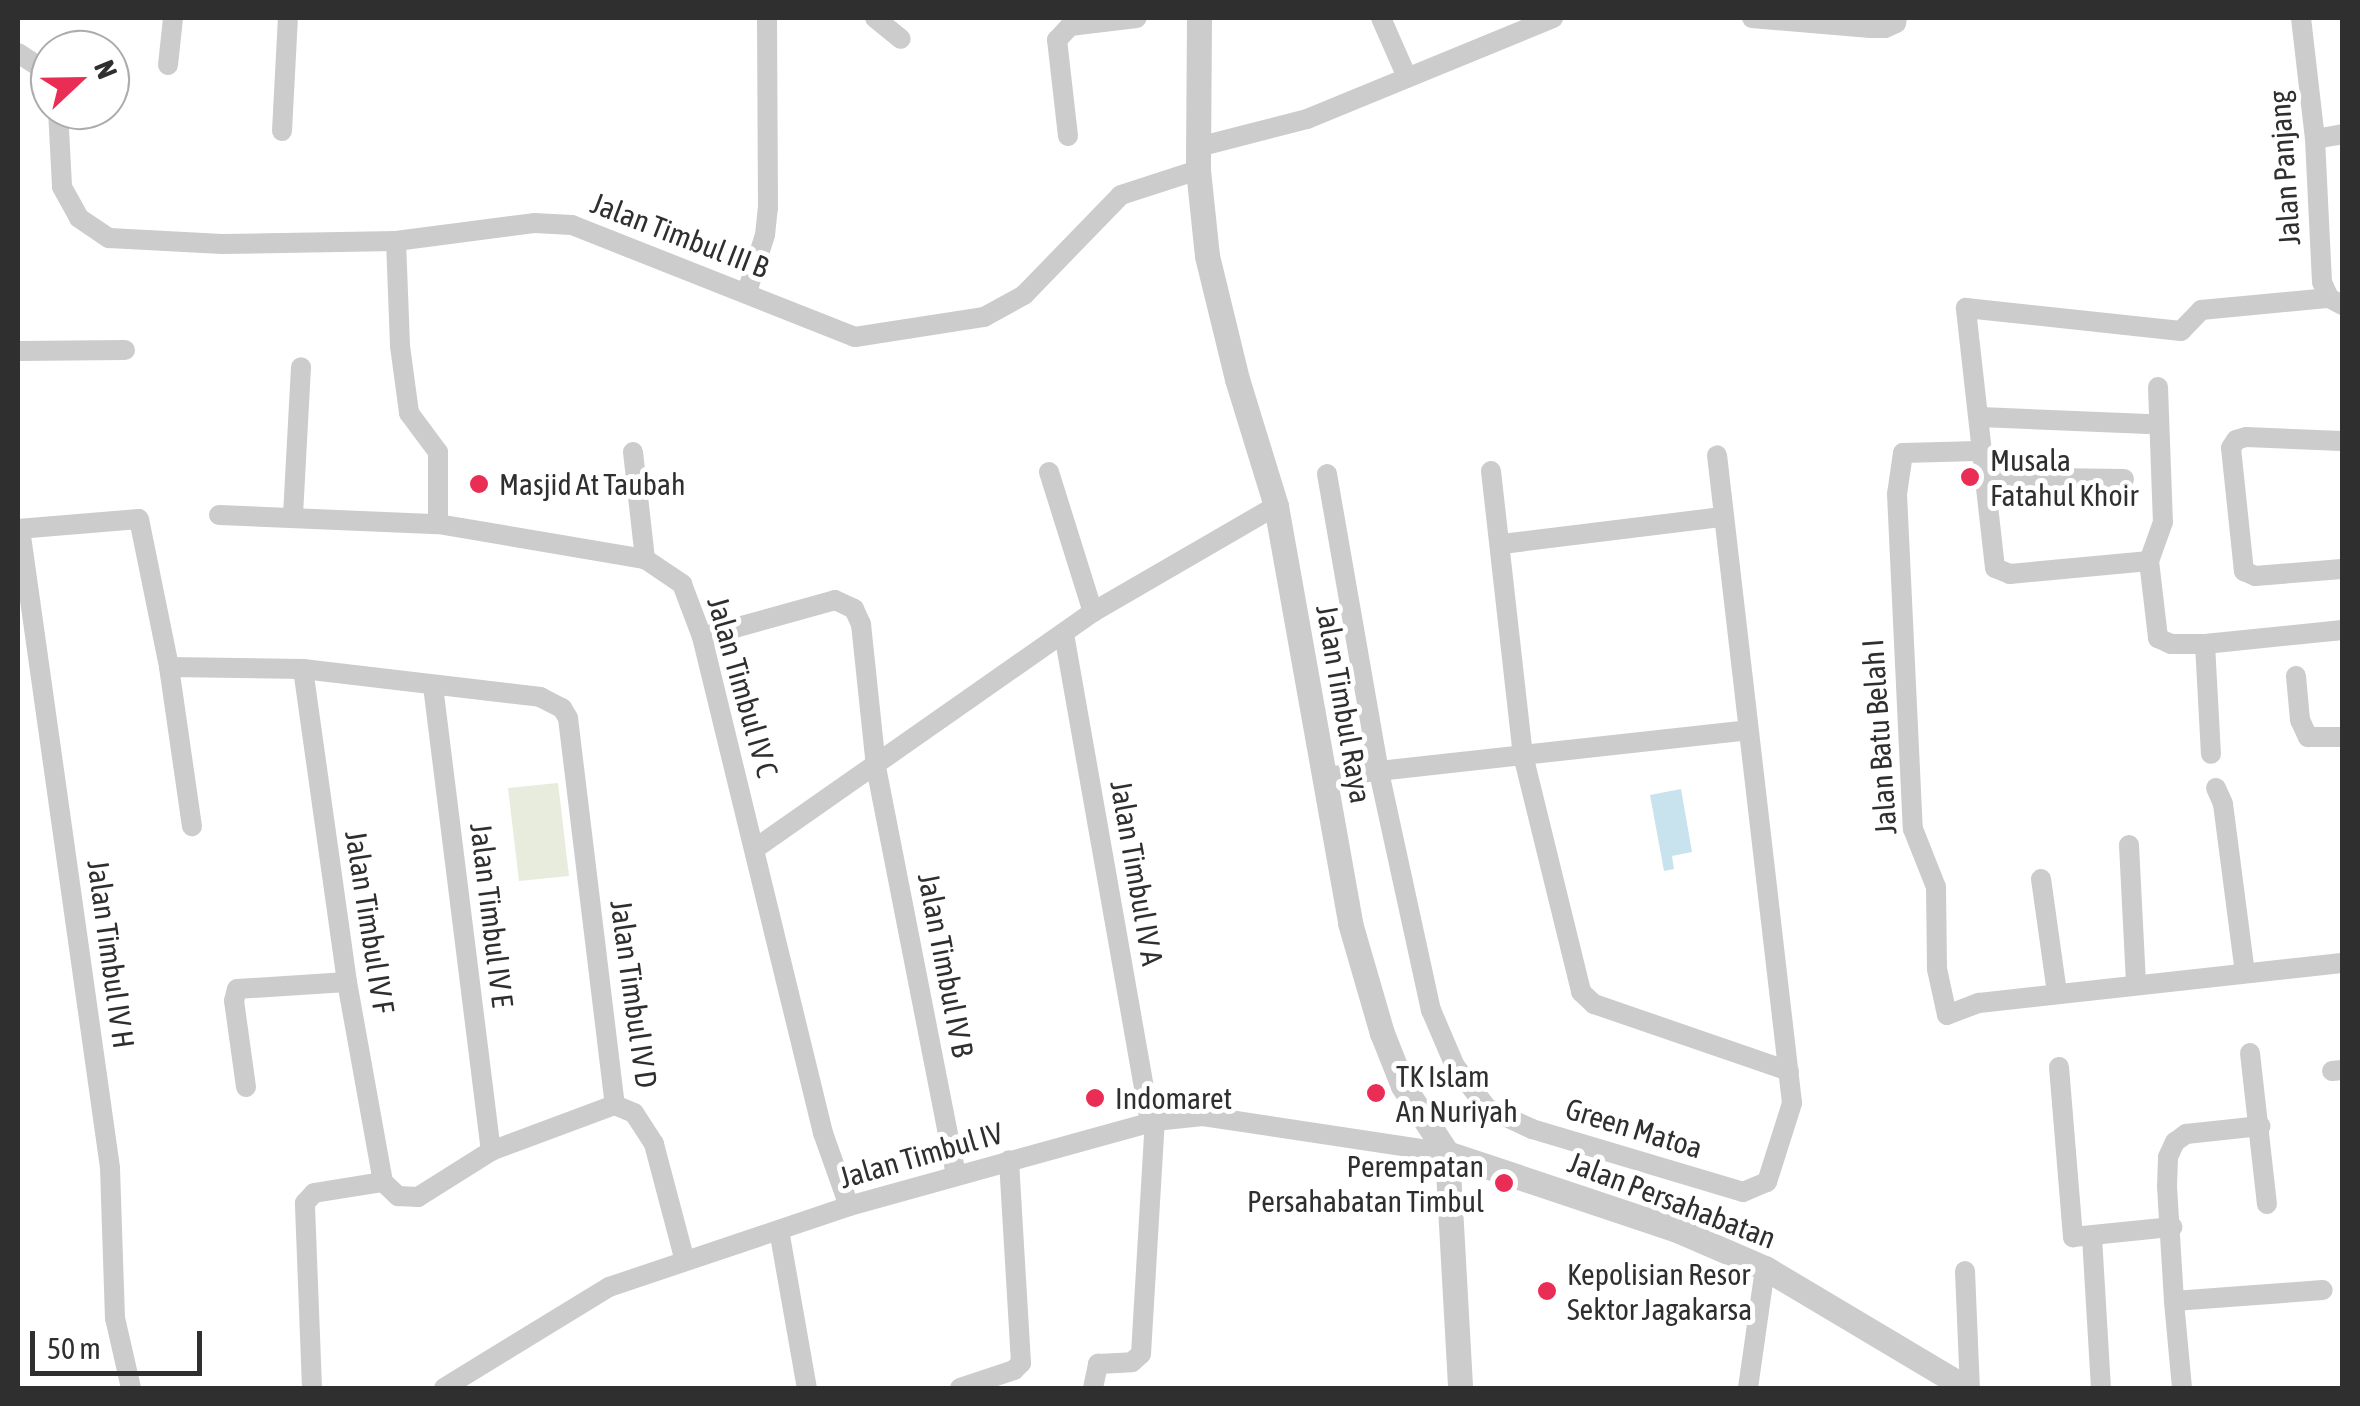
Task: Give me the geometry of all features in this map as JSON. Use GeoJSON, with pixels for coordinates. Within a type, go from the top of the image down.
{"type":"FeatureCollection","features":[{"type":"Feature","properties":{"kind":"street"},"geometry":{"type":"LineString","coordinates":[[168,65],[173,18]]}},
{"type":"Feature","properties":{"kind":"street"},"geometry":{"type":"LineString","coordinates":[[282,131],[288,18]]}},
{"type":"Feature","properties":{"kind":"street"},"geometry":{"type":"LineString","coordinates":[[747,292],[766,235],[768,208],[767,18]]}},
{"type":"Feature","properties":{"kind":"street"},"geometry":{"type":"LineString","coordinates":[[874,18],[901,38]]}},
{"type":"Feature","properties":{"kind":"street"},"geometry":{"type":"LineString","coordinates":[[1068,136],[1057,40],[1070,26],[1137,18]]}},
{"type":"Feature","properties":{"kind":"street","name":"Jalan Timbul Raya"},"geometry":{"type":"LineString","coordinates":[[1199,18],[1198,158],[1207,256],[1237,379],[1276,506],[1350,923],[1382,1032],[1403,1086],[1448,1154]]}},
{"type":"Feature","properties":{"kind":"street"},"geometry":{"type":"LineString","coordinates":[[1381,18],[1406,75]]}},
{"type":"Feature","properties":{"kind":"street","name":"Jalan Timbul III B"},"geometry":{"type":"LineString","coordinates":[[59,130],[62,187],[80,218],[108,238],[222,244],[396,241],[534,223],[572,224],[856,337],[984,316],[1024,296],[1121,195],[1198,158],[1307,119],[1406,75],[1553,18]]}},
{"type":"Feature","properties":{"kind":"street"},"geometry":{"type":"LineString","coordinates":[[1752,18],[1885,28],[1896,18]]}},
{"type":"Feature","properties":{"kind":"street","name":"Jalan Panjang"},"geometry":{"type":"LineString","coordinates":[[2301,18],[2314,139],[2322,282],[2336,301]]}},
{"type":"Feature","properties":{"kind":"street"},"geometry":{"type":"LineString","coordinates":[[2314,139],[2342,134]]}},
{"type":"Feature","properties":{"kind":"street"},"geometry":{"type":"LineString","coordinates":[[396,241],[400,346],[410,412],[438,452],[438,524]]}},
{"type":"Feature","properties":{"kind":"street"},"geometry":{"type":"LineString","coordinates":[[2149,560],[2000,572],[1993,562],[1985,477],[1978,451],[1980,417],[1966,308],[2181,331],[2201,310],[2336,301]]}},
{"type":"Feature","properties":{"kind":"street"},"geometry":{"type":"LineString","coordinates":[[18,351],[125,350]]}},
{"type":"Feature","properties":{"kind":"street"},"geometry":{"type":"LineString","coordinates":[[292,515],[301,367]]}},
{"type":"Feature","properties":{"kind":"street"},"geometry":{"type":"LineString","coordinates":[[2158,388],[2163,522],[2149,560],[2158,638],[2171,644],[2205,644],[2342,630]]}},
{"type":"Feature","properties":{"kind":"street"},"geometry":{"type":"LineString","coordinates":[[1980,417],[2148,424]]}},
{"type":"Feature","properties":{"kind":"street"},"geometry":{"type":"LineString","coordinates":[[2342,441],[2246,437],[2236,440],[2231,448],[2244,571],[2255,576],[2342,569]]}},
{"type":"Feature","properties":{"kind":"street","name":"Jalan Batu Belah I"},"geometry":{"type":"LineString","coordinates":[[1978,451],[1911,450],[1903,453],[1900,463],[1899,595],[1913,829],[1915,844],[1936,886],[1937,969],[1948,1015],[1979,1003],[2136,984],[2244,964],[2342,963]]}},
{"type":"Feature","properties":{"kind":"street"},"geometry":{"type":"LineString","coordinates":[[632,452],[645,559]]}},
{"type":"Feature","properties":{"kind":"street","name":"Green Matoa"},"geometry":{"type":"LineString","coordinates":[[1327,474],[1379,772],[1431,1010],[1455,1066],[1487,1108],[1532,1129],[1744,1192],[1767,1182],[1792,1103],[1717,455]]}},
{"type":"Feature","properties":{"kind":"street"},"geometry":{"type":"LineString","coordinates":[[1490,471],[1502,544],[1523,756],[1578,984],[1587,999],[1789,1071]]}},
{"type":"Feature","properties":{"kind":"street"},"geometry":{"type":"LineString","coordinates":[[1049,472],[1093,612]]}},
{"type":"Feature","properties":{"kind":"street"},"geometry":{"type":"LineString","coordinates":[[1985,477],[2124,479]]}},
{"type":"Feature","properties":{"kind":"street"},"geometry":{"type":"LineString","coordinates":[[756,848],[1093,612],[1276,506]]}},
{"type":"Feature","properties":{"kind":"street","name":"Jalan Timbul IV C"},"geometry":{"type":"LineString","coordinates":[[219,515],[438,524],[645,559],[682,584],[702,636],[823,1133],[849,1206]]}},
{"type":"Feature","properties":{"kind":"street"},"geometry":{"type":"LineString","coordinates":[[1502,544],[1722,517]]}},
{"type":"Feature","properties":{"kind":"street"},"geometry":{"type":"LineString","coordinates":[[19,529],[139,519],[169,667],[192,826]]}},
{"type":"Feature","properties":{"kind":"street","name":"Jalan Timbul IV H"},"geometry":{"type":"LineString","coordinates":[[19,529],[110,1168],[116,1318],[131,1388]]}},
{"type":"Feature","properties":{"kind":"street","name":"Jalan Timbul IV B"},"geometry":{"type":"LineString","coordinates":[[702,636],[835,600],[854,609],[861,624],[876,767],[956,1174]]}},
{"type":"Feature","properties":{"kind":"street","name":"Jalan Timbul IV A"},"geometry":{"type":"LineString","coordinates":[[1064,634],[1153,1122],[1141,1354],[1132,1362],[1098,1364],[1093,1388]]}},
{"type":"Feature","properties":{"kind":"street"},"geometry":{"type":"LineString","coordinates":[[2205,644],[2211,754]]}},
{"type":"Feature","properties":{"kind":"street"},"geometry":{"type":"LineString","coordinates":[[169,667],[303,669],[433,686]]}},
{"type":"Feature","properties":{"kind":"street","name":"Jalan Timbul IV F"},"geometry":{"type":"LineString","coordinates":[[303,669],[347,982],[382,1182]]}},
{"type":"Feature","properties":{"kind":"street"},"geometry":{"type":"LineString","coordinates":[[2296,676],[2300,720],[2308,737],[2342,738]]}},
{"type":"Feature","properties":{"kind":"street","name":"Jalan Timbul IV D"},"geometry":{"type":"LineString","coordinates":[[433,686],[540,697],[552,700],[568,718],[615,1105],[634,1113],[654,1144],[685,1261]]}},
{"type":"Feature","properties":{"kind":"street","name":"Jalan Timbul IV E"},"geometry":{"type":"LineString","coordinates":[[433,686],[490,1152]]}},
{"type":"Feature","properties":{"kind":"street"},"geometry":{"type":"LineString","coordinates":[[1324,777],[1747,730]]}},
{"type":"Feature","properties":{"kind":"street"},"geometry":{"type":"LineString","coordinates":[[2216,788],[2223,804],[2244,964]]}},
{"type":"Feature","properties":{"kind":"street"},"geometry":{"type":"LineString","coordinates":[[2129,845],[2136,984]]}},
{"type":"Feature","properties":{"kind":"street"},"geometry":{"type":"LineString","coordinates":[[2041,879],[2057,994]]}},
{"type":"Feature","properties":{"kind":"street"},"geometry":{"type":"LineString","coordinates":[[246,1087],[234,1000],[237,989],[347,982]]}},
{"type":"Feature","properties":{"kind":"street"},"geometry":{"type":"LineString","coordinates":[[1782,1015],[1796,1024],[1805,1091],[1792,1103]]}},
{"type":"Feature","properties":{"kind":"street"},"geometry":{"type":"LineString","coordinates":[[2250,1053],[2267,1204]]}},
{"type":"Feature","properties":{"kind":"street"},"geometry":{"type":"LineString","coordinates":[[2059,1067],[2071,1233],[2080,1238],[2172,1228]]}},
{"type":"Feature","properties":{"kind":"street"},"geometry":{"type":"LineString","coordinates":[[312,1388],[305,1202],[314,1193],[382,1182],[398,1196],[418,1197],[490,1152],[615,1105]]}},
{"type":"Feature","properties":{"kind":"street","name":"Jalan Timbul IV"},"geometry":{"type":"LineString","coordinates":[[444,1388],[475,1380],[609,1288],[849,1206],[1153,1122],[1203,1116],[1448,1154]]}},
{"type":"Feature","properties":{"kind":"street"},"geometry":{"type":"LineString","coordinates":[[2182,1388],[2168,1157],[2175,1142],[2186,1134],[2260,1126]]}},
{"type":"Feature","properties":{"kind":"street"},"geometry":{"type":"LineString","coordinates":[[1448,1154],[1460,1388]]}},
{"type":"Feature","properties":{"kind":"street","name":"Jalan Persahabatan"},"geometry":{"type":"LineString","coordinates":[[1448,1154],[1678,1230],[1766,1268],[1968,1388]]}},
{"type":"Feature","properties":{"kind":"street"},"geometry":{"type":"LineString","coordinates":[[960,1388],[1014,1370],[1021,1363],[1008,1160]]}},
{"type":"Feature","properties":{"kind":"street"},"geometry":{"type":"LineString","coordinates":[[779,1230],[807,1388]]}},
{"type":"Feature","properties":{"kind":"street"},"geometry":{"type":"LineString","coordinates":[[2092,1237],[2101,1388]]}},
{"type":"Feature","properties":{"kind":"street"},"geometry":{"type":"LineString","coordinates":[[1748,1388],[1766,1268]]}},
{"type":"Feature","properties":{"kind":"street"},"geometry":{"type":"LineString","coordinates":[[1965,1271],[1968,1388]]}},
{"type":"Feature","properties":{"kind":"street"},"geometry":{"type":"LineString","coordinates":[[2174,1300],[2322,1290]]}},
{"type":"Feature","properties":{"kind":"green space"},"geometry":{"type":"Polygon","coordinates":[[[558,783],[569,876],[519,881],[508,788],[558,783]]]}},
{"type":"Feature","properties":{"kind":"water"},"geometry":{"type":"Polygon","coordinates":[[[1681,789],[1692,852],[1672,856],[1674,869],[1664,871],[1650,795],[1681,789]]]}},
{"type":"Feature","properties":{"kind":"place","name":"Musala Fatahul Khoir"},"geometry":{"type":"Point","coordinates":[1970,477]}},
{"type":"Feature","properties":{"kind":"place","name":"Masjid At Taubah"},"geometry":{"type":"Point","coordinates":[479,484]}},
{"type":"Feature","properties":{"kind":"place","name":"TK Islam An Nuriyah"},"geometry":{"type":"Point","coordinates":[1376,1093]}},
{"type":"Feature","properties":{"kind":"place","name":"Indomaret"},"geometry":{"type":"Point","coordinates":[1095,1098]}},
{"type":"Feature","properties":{"kind":"place","name":"Perempatan Persahabatan Timbul"},"geometry":{"type":"Point","coordinates":[1504,1183]}},
{"type":"Feature","properties":{"kind":"place","name":"Kepolisian Resor Sektor Jagakarsa"},"geometry":{"type":"Point","coordinates":[1547,1291]}}]}
